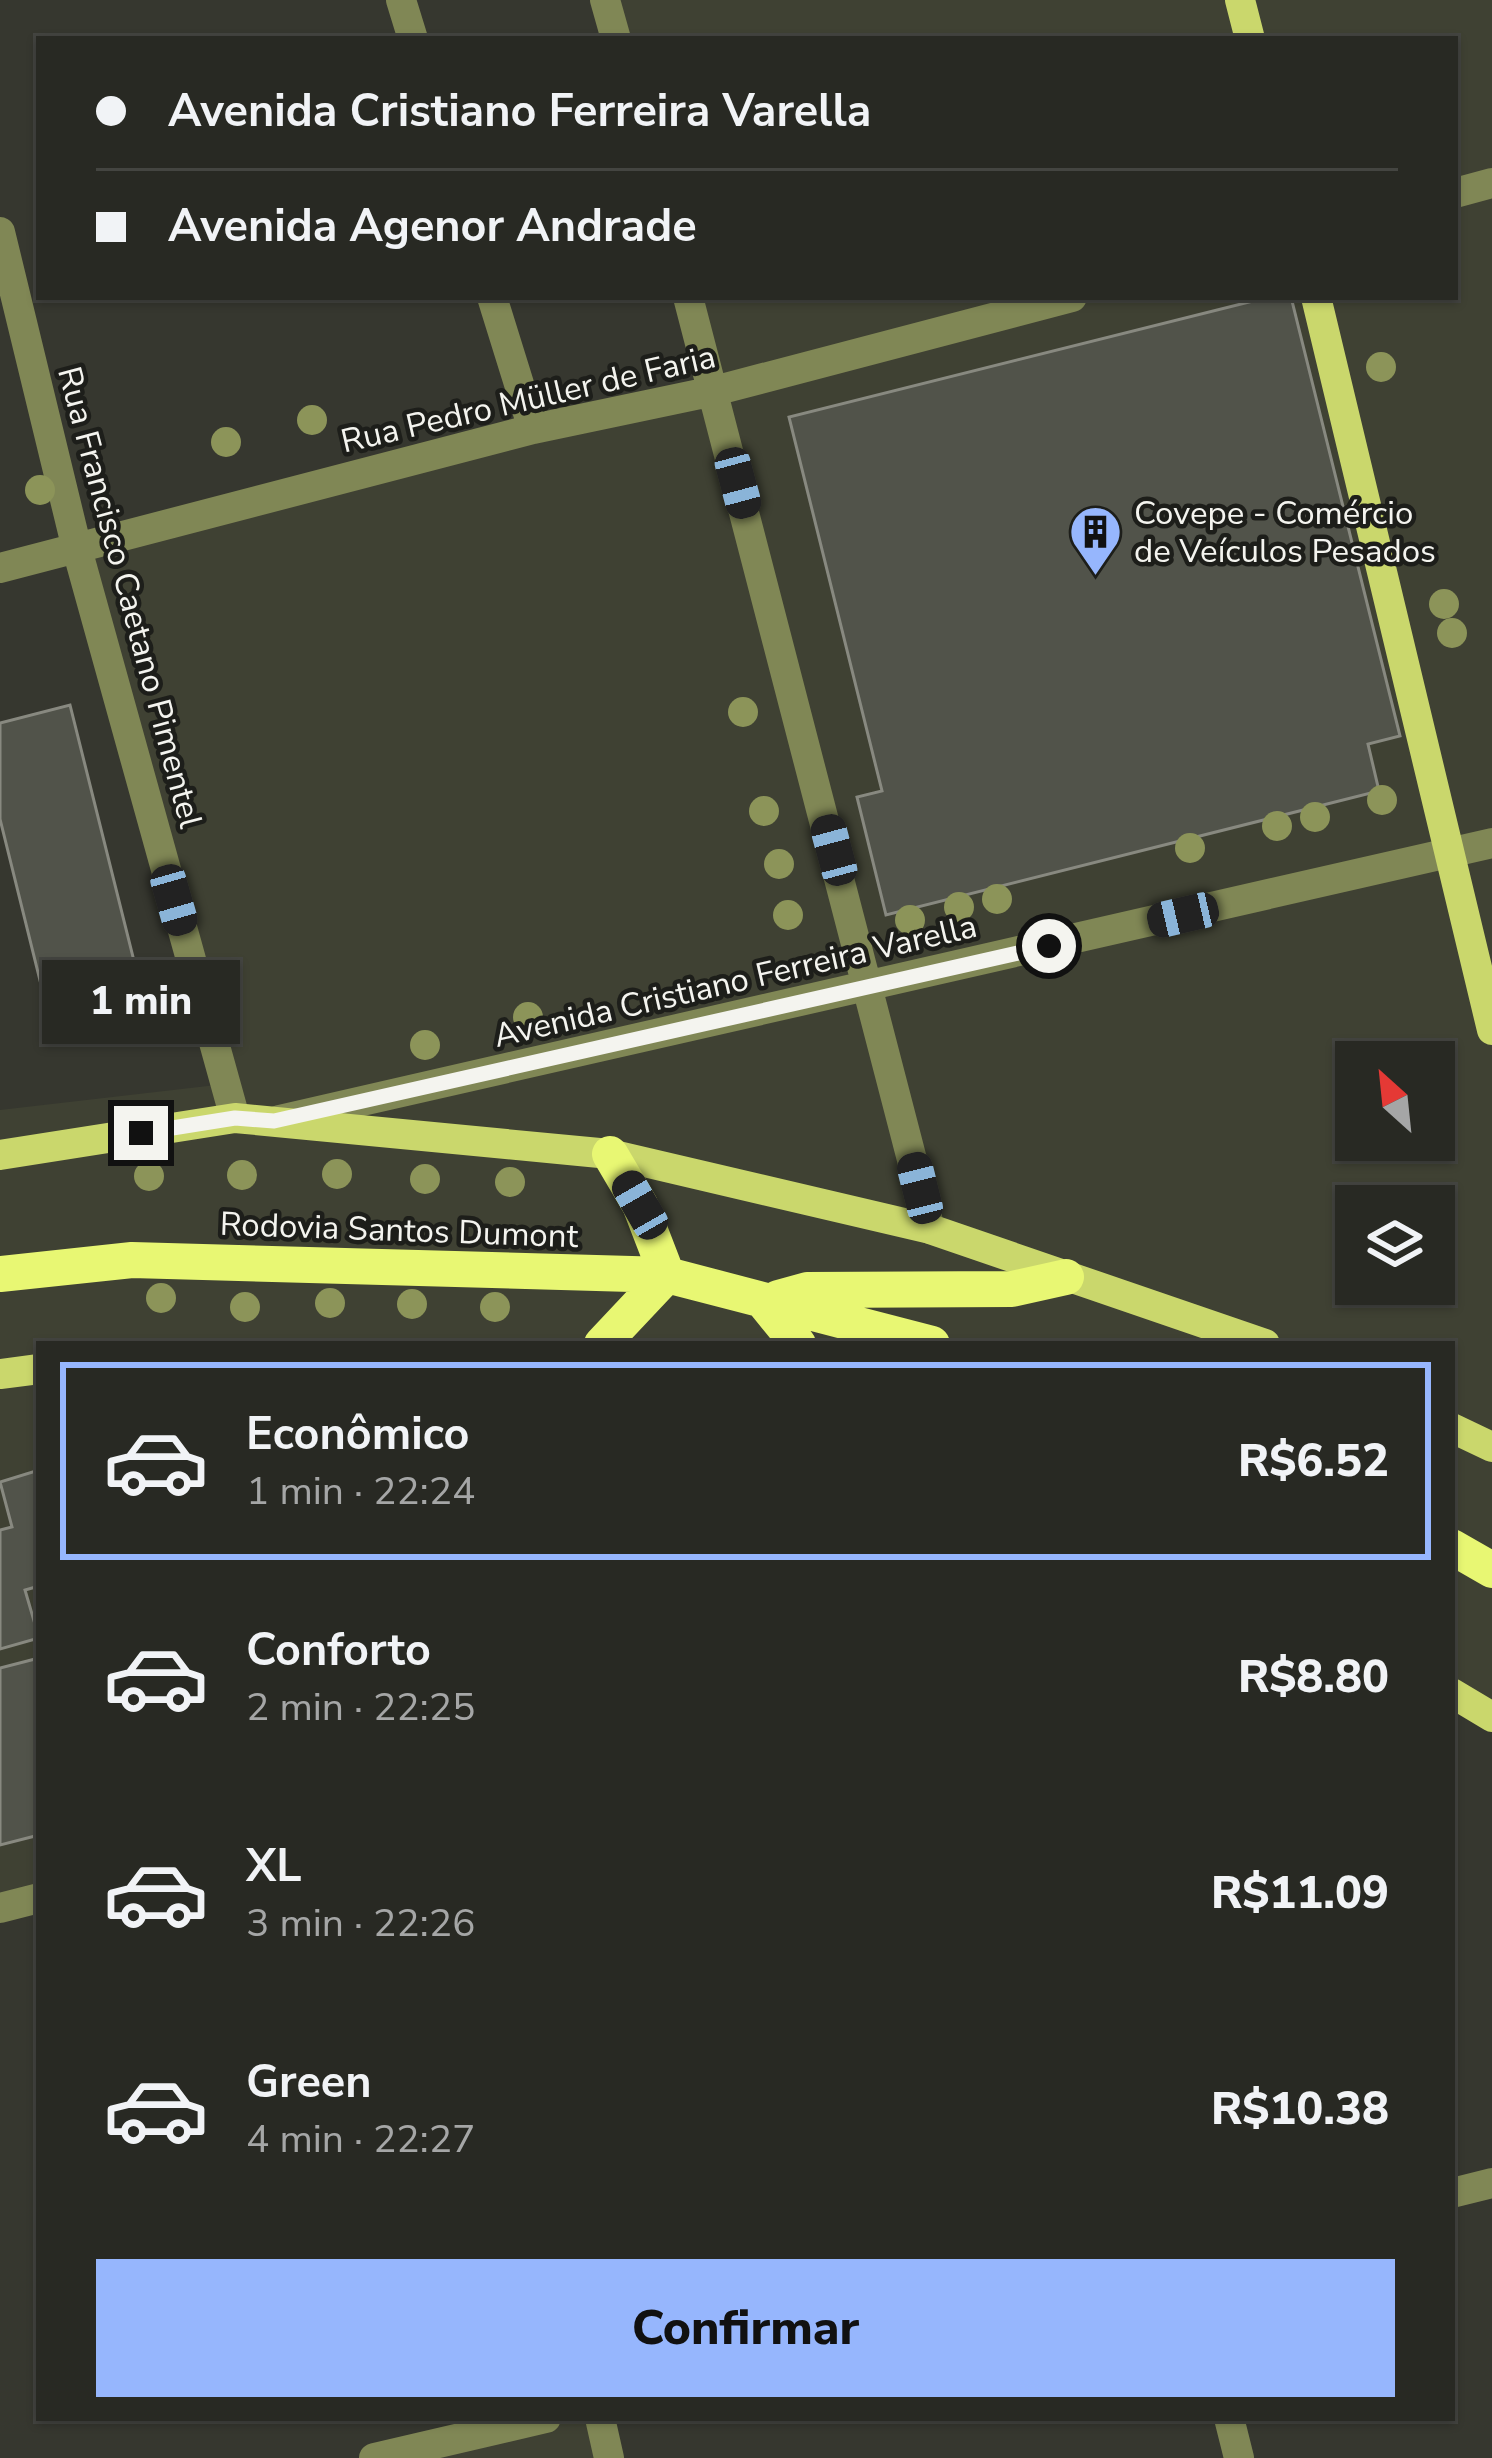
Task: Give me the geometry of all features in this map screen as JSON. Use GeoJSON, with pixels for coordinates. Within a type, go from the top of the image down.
{"type":"FeatureCollection","features":[{"type":"Feature","properties":{"kind":"highway"},"geometry":{"type":"LineString","coordinates":[[605,1341],[667,1275],[640,1205],[610,1154]]}},
{"type":"Feature","properties":{"kind":"highway","name":"Rodovia Santos Dumont"},"geometry":{"type":"LineString","coordinates":[[0,1274],[132,1260],[667,1275],[920,1341]]}},
{"type":"Feature","properties":{"kind":"highway"},"geometry":{"type":"LineString","coordinates":[[796,1341],[764,1301],[807,1290],[1012,1289],[1066,1277]]}},
{"type":"Feature","properties":{"kind":"highway"},"geometry":{"type":"LineString","coordinates":[[1455,1549],[1492,1570]]}},
{"type":"Feature","properties":{"kind":"main road"},"geometry":{"type":"LineString","coordinates":[[1240,0],[1249,36]]}},
{"type":"Feature","properties":{"kind":"main road"},"geometry":{"type":"LineString","coordinates":[[1317,300],[1492,1030]]}},
{"type":"Feature","properties":{"kind":"main road"},"geometry":{"type":"LineString","coordinates":[[0,1155],[235,1118],[610,1154],[930,1228],[1256,1341]]}},
{"type":"Feature","properties":{"kind":"main road"},"geometry":{"type":"LineString","coordinates":[[0,1374],[36,1369]]}},
{"type":"Feature","properties":{"kind":"main road"},"geometry":{"type":"LineString","coordinates":[[1455,1429],[1492,1447]]}},
{"type":"Feature","properties":{"kind":"main road"},"geometry":{"type":"LineString","coordinates":[[1455,1695],[1492,1718]]}},
{"type":"Feature","properties":{"kind":"street"},"geometry":{"type":"LineString","coordinates":[[400,0],[411,36]]}},
{"type":"Feature","properties":{"kind":"street"},"geometry":{"type":"LineString","coordinates":[[605,0],[615,36]]}},
{"type":"Feature","properties":{"kind":"street"},"geometry":{"type":"LineString","coordinates":[[1458,192],[1492,183]]}},
{"type":"Feature","properties":{"kind":"street","name":"Rua Francisco Caetano Pimentel"},"geometry":{"type":"LineString","coordinates":[[0,232],[77,549],[235,1118]]}},
{"type":"Feature","properties":{"kind":"street"},"geometry":{"type":"LineString","coordinates":[[493,300],[532,430]]}},
{"type":"Feature","properties":{"kind":"street"},"geometry":{"type":"LineString","coordinates":[[689,300],[930,1228]]}},
{"type":"Feature","properties":{"kind":"street","name":"Rua Pedro Müller de Faria"},"geometry":{"type":"LineString","coordinates":[[0,568],[1061,300]]}},
{"type":"Feature","properties":{"kind":"street","name":"Avenida Cristiano Ferreira Varella"},"geometry":{"type":"LineString","coordinates":[[274,1121],[1492,843]]}},
{"type":"Feature","properties":{"kind":"street"},"geometry":{"type":"LineString","coordinates":[[0,1908],[36,1899]]}},
{"type":"Feature","properties":{"kind":"street"},"geometry":{"type":"LineString","coordinates":[[1455,2192],[1492,2183]]}},
{"type":"Feature","properties":{"kind":"street"},"geometry":{"type":"LineString","coordinates":[[374,2458],[533,2421]]}},
{"type":"Feature","properties":{"kind":"street"},"geometry":{"type":"LineString","coordinates":[[601,2421],[609,2458]]}},
{"type":"Feature","properties":{"kind":"street"},"geometry":{"type":"LineString","coordinates":[[1230,2421],[1239,2458]]}},
{"type":"Feature","properties":{"kind":"shaded area"},"geometry":{"type":"Polygon","coordinates":[[[606,0],[1492,0],[1492,1718],[1455,1696],[1455,1341],[36,1341],[36,1899],[0,1909],[0,1110],[225,1084],[78,550],[714,391],[689,300],[1458,300],[1458,36],[616,36],[606,0]]]}},
{"type":"Feature","properties":{"kind":"shaded area"},"geometry":{"type":"Polygon","coordinates":[[[541,2421],[599,2421],[606,2458],[379,2458],[541,2421]]]}},
{"type":"Feature","properties":{"kind":"building","name":"Covepe - Comércio de Veículos Pesados"},"geometry":{"type":"Polygon","coordinates":[[[1257,300],[1292,300],[1400,736],[1368,744],[1379,791],[886,915],[857,797],[882,791],[789,417],[1257,300]]]}},
{"type":"Feature","properties":{"kind":"building"},"geometry":{"type":"Polygon","coordinates":[[[70,705],[148,1017],[55,1041],[0,819],[0,723],[70,705]]]}},
{"type":"Feature","properties":{"kind":"building"},"geometry":{"type":"Polygon","coordinates":[[[36,1471],[36,1587],[25,1590],[36,1639],[0,1649],[0,1530],[12,1527],[0,1482],[36,1471]]]}},
{"type":"Feature","properties":{"kind":"building"},"geometry":{"type":"Polygon","coordinates":[[[36,1659],[36,1836],[0,1845],[0,1668],[36,1659]]]}},
{"type":"Feature","properties":{"kind":"place","name":"Covepe - Comércio de Veículos Pesados"},"geometry":{"type":"Point","coordinates":[1095,577]}},
{"type":"Feature","properties":{"kind":"route"},"geometry":{"type":"LineString","coordinates":[[141,1133],[235,1118],[274,1121],[1049,946]]}}]}
